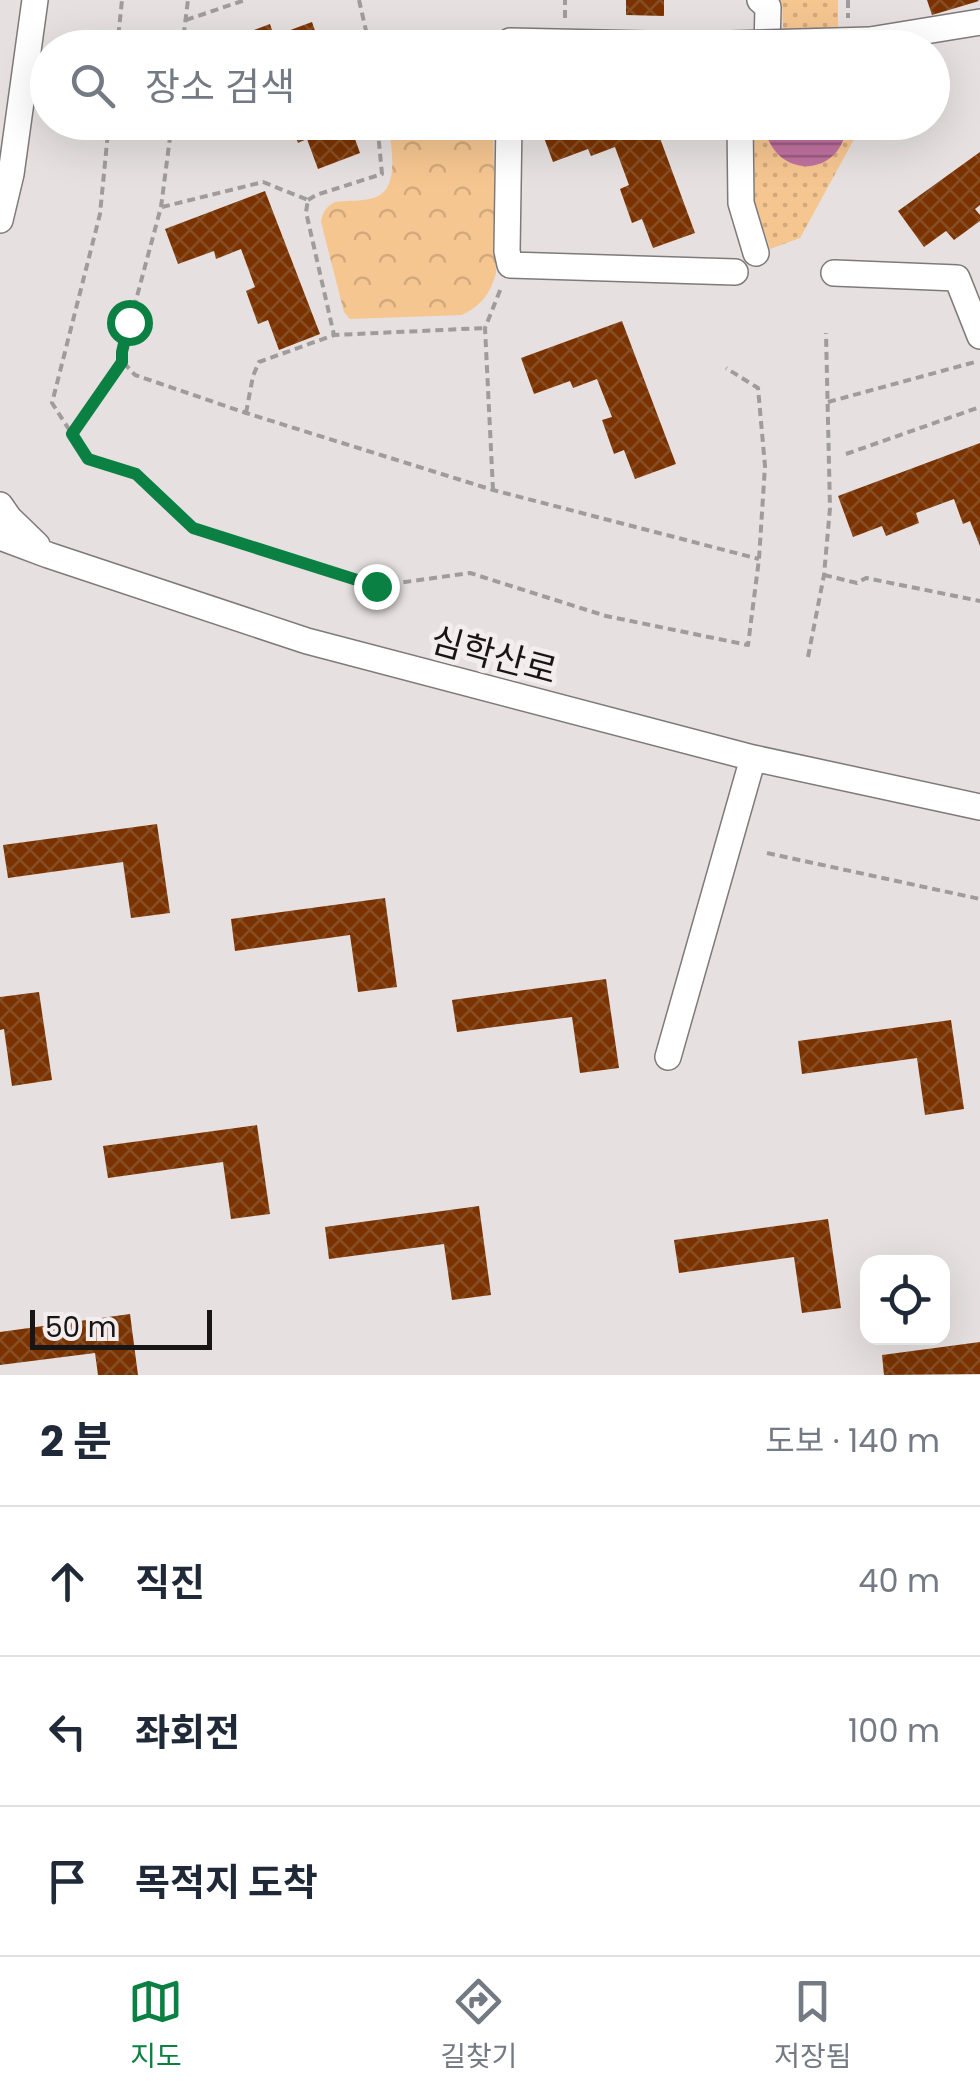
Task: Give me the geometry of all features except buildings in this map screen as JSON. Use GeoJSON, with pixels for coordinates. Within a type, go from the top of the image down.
{"type":"FeatureCollection","features":[{"type":"Feature","properties":{"kind":"street"},"geometry":{"type":"LineString","coordinates":[[32,30],[36,0]]}},
{"type":"Feature","properties":{"kind":"street"},"geometry":{"type":"LineString","coordinates":[[760,0],[768,8],[767,30]]}},
{"type":"Feature","properties":{"kind":"street"},"geometry":{"type":"LineString","coordinates":[[931,30],[980,22]]}},
{"type":"Feature","properties":{"kind":"street"},"geometry":{"type":"LineString","coordinates":[[0,220],[11,174],[30,42]]}},
{"type":"Feature","properties":{"kind":"street"},"geometry":{"type":"LineString","coordinates":[[508,140],[510,265],[735,272]]}},
{"type":"Feature","properties":{"kind":"street"},"geometry":{"type":"LineString","coordinates":[[740,140],[740,203],[756,254]]}},
{"type":"Feature","properties":{"kind":"street"},"geometry":{"type":"LineString","coordinates":[[834,273],[957,278],[980,336]]}},
{"type":"Feature","properties":{"kind":"street"},"geometry":{"type":"LineString","coordinates":[[0,505],[48,556]]}},
{"type":"Feature","properties":{"kind":"street","name":"심학산로"},"geometry":{"type":"LineString","coordinates":[[0,536],[48,556],[307,640],[753,758],[980,807]]}},
{"type":"Feature","properties":{"kind":"street"},"geometry":{"type":"LineString","coordinates":[[0,551],[48,556]]}},
{"type":"Feature","properties":{"kind":"street"},"geometry":{"type":"LineString","coordinates":[[668,1057],[753,758]]}},
{"type":"Feature","properties":{"kind":"path"},"geometry":{"type":"LineString","coordinates":[[119,30],[122,0]]}},
{"type":"Feature","properties":{"kind":"path"},"geometry":{"type":"LineString","coordinates":[[185,30],[188,0]]}},
{"type":"Feature","properties":{"kind":"path"},"geometry":{"type":"LineString","coordinates":[[186,20],[245,0]]}},
{"type":"Feature","properties":{"kind":"path"},"geometry":{"type":"LineString","coordinates":[[359,0],[367,30]]}},
{"type":"Feature","properties":{"kind":"path"},"geometry":{"type":"LineString","coordinates":[[108,140],[100,214],[52,403],[88,459],[136,474],[193,528],[376,586],[470,573],[606,616],[748,645],[765,466],[758,388],[726,368]]}},
{"type":"Feature","properties":{"kind":"path"},"geometry":{"type":"LineString","coordinates":[[72,434],[122,362],[161,207],[170,140]]}},
{"type":"Feature","properties":{"kind":"path"},"geometry":{"type":"LineString","coordinates":[[334,334],[306,212],[308,200],[316,194],[382,174],[379,140]]}},
{"type":"Feature","properties":{"kind":"path"},"geometry":{"type":"LineString","coordinates":[[161,207],[264,182],[308,200]]}},
{"type":"Feature","properties":{"kind":"path"},"geometry":{"type":"LineString","coordinates":[[494,490],[485,328],[510,265]]}},
{"type":"Feature","properties":{"kind":"path"},"geometry":{"type":"LineString","coordinates":[[246,414],[259,362],[334,334],[485,328]]}},
{"type":"Feature","properties":{"kind":"path"},"geometry":{"type":"LineString","coordinates":[[808,657],[824,576],[830,508],[826,333]]}},
{"type":"Feature","properties":{"kind":"path"},"geometry":{"type":"LineString","coordinates":[[828,402],[980,361]]}},
{"type":"Feature","properties":{"kind":"path"},"geometry":{"type":"LineString","coordinates":[[122,362],[146,380],[246,414],[494,490],[758,560]]}},
{"type":"Feature","properties":{"kind":"path"},"geometry":{"type":"LineString","coordinates":[[846,454],[980,407]]}},
{"type":"Feature","properties":{"kind":"path"},"geometry":{"type":"LineString","coordinates":[[824,576],[857,583],[866,578],[980,600]]}},
{"type":"Feature","properties":{"kind":"path"},"geometry":{"type":"LineString","coordinates":[[767,853],[980,898]]}},
{"type":"Feature","properties":{"kind":"green space"},"geometry":{"type":"Polygon","coordinates":[[[779,0],[838,0],[838,30],[783,30],[779,0]]]}},
{"type":"Feature","properties":{"kind":"green space"},"geometry":{"type":"Polygon","coordinates":[[[390,140],[493,140],[496,273],[484,298],[462,315],[350,319],[344,312],[322,218],[335,202],[366,200],[384,192],[392,164],[390,140]]]}},
{"type":"Feature","properties":{"kind":"green space"},"geometry":{"type":"Polygon","coordinates":[[[754,140],[854,140],[800,238],[770,249],[755,204],[754,140]]]}},
{"type":"Feature","properties":{"kind":"shaded area"},"geometry":{"type":"Polygon","coordinates":[[[843,140],[833,155],[807,166],[792,164],[769,142],[843,140]]]}},
{"type":"Feature","properties":{"kind":"route"},"geometry":{"type":"LineString","coordinates":[[129,322],[122,362],[72,434],[88,459],[136,474],[193,528],[376,586]]}}]}
